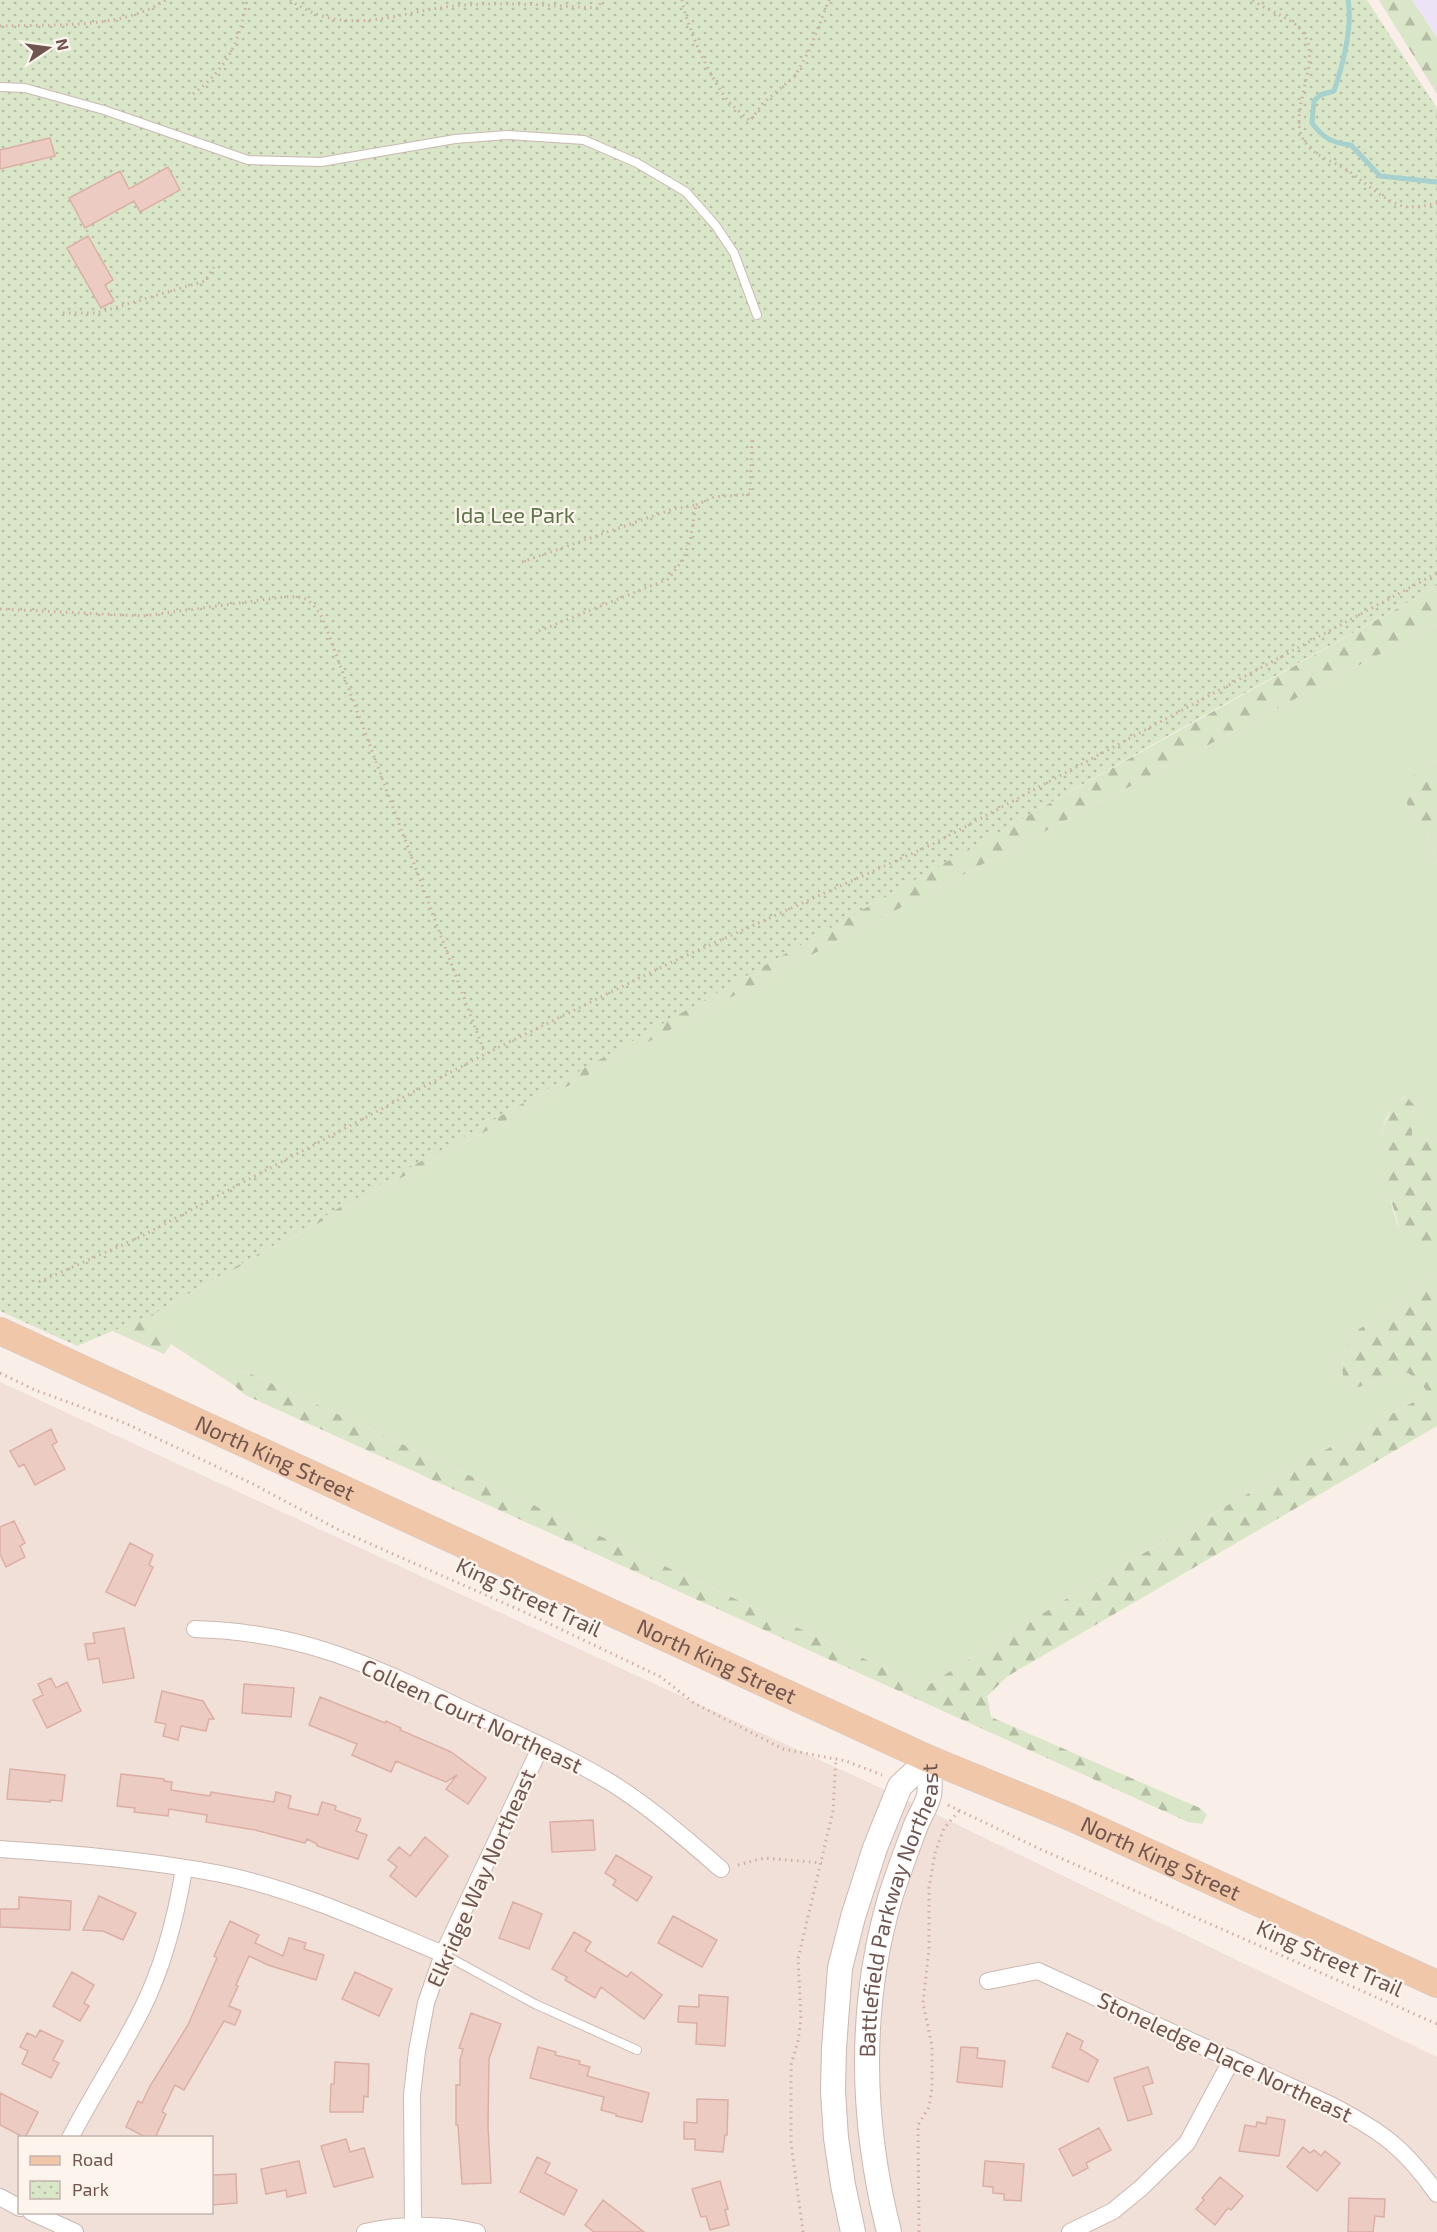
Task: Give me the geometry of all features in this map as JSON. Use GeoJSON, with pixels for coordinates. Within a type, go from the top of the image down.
{"type":"FeatureCollection","features":[{"type":"Feature","properties":{"kind":"main road","name":"North King Street"},"geometry":{"type":"LineString","coordinates":[[0,1331],[929,1759],[1068,1816],[1437,1984]]}},
{"type":"Feature","properties":{"kind":"main road","name":"Battlefield Parkway Northeast"},"geometry":{"type":"LineString","coordinates":[[853,2232],[838,2150],[833,2091],[840,1968],[853,1917],[875,1848],[901,1783],[929,1759]]}},
{"type":"Feature","properties":{"kind":"main road","name":"Battlefield Parkway Northeast"},"geometry":{"type":"LineString","coordinates":[[889,2232],[880,2195],[868,2114],[869,1998],[876,1955],[891,1898],[929,1796],[929,1759]]}},
{"type":"Feature","properties":{"kind":"street","name":"Colleen Court Northeast"},"geometry":{"type":"LineString","coordinates":[[195,1629],[232,1630],[306,1644],[344,1656],[403,1680],[572,1761],[663,1818],[721,1869]]}},
{"type":"Feature","properties":{"kind":"street","name":"Elkridge Way Northeast"},"geometry":{"type":"LineString","coordinates":[[413,2226],[412,2095],[426,2003],[443,1954],[541,1746]]}},
{"type":"Feature","properties":{"kind":"street"},"geometry":{"type":"LineString","coordinates":[[0,1849],[114,1858],[222,1875],[294,1895],[443,1954]]}},
{"type":"Feature","properties":{"kind":"street"},"geometry":{"type":"LineString","coordinates":[[71,2136],[142,2009],[157,1974],[174,1922],[184,1869]]}},
{"type":"Feature","properties":{"kind":"street","name":"Stoneledge Place Northeast"},"geometry":{"type":"LineString","coordinates":[[988,1981],[1038,1971],[1232,2059],[1362,2121],[1401,2149],[1437,2194]]}},
{"type":"Feature","properties":{"kind":"street"},"geometry":{"type":"LineString","coordinates":[[1070,2232],[1113,2211],[1141,2188],[1187,2143],[1232,2059]]}},
{"type":"Feature","properties":{"kind":"street"},"geometry":{"type":"LineString","coordinates":[[0,2197],[18,2207]]}},
{"type":"Feature","properties":{"kind":"street"},"geometry":{"type":"LineString","coordinates":[[36,2214],[75,2232]]}},
{"type":"Feature","properties":{"kind":"street"},"geometry":{"type":"LineString","coordinates":[[365,2232],[413,2226],[459,2228],[477,2232]]}},
{"type":"Feature","properties":{"kind":"lane"},"geometry":{"type":"LineString","coordinates":[[0,87],[25,88],[104,110],[248,160],[321,162],[455,140],[507,135],[584,140],[637,163],[686,192],[716,226],[734,253],[757,315]]}},
{"type":"Feature","properties":{"kind":"lane"},"geometry":{"type":"LineString","coordinates":[[443,1954],[536,2004],[637,2050]]}},
{"type":"Feature","properties":{"kind":"path"},"geometry":{"type":"LineString","coordinates":[[0,26],[107,21],[137,15],[166,0]]}},
{"type":"Feature","properties":{"kind":"path"},"geometry":{"type":"LineString","coordinates":[[193,94],[212,79],[233,48],[242,26],[247,0]]}},
{"type":"Feature","properties":{"kind":"path"},"geometry":{"type":"LineString","coordinates":[[290,0],[304,10],[349,22],[461,5],[504,3],[599,8],[601,0]]}},
{"type":"Feature","properties":{"kind":"path"},"geometry":{"type":"LineString","coordinates":[[530,0],[531,5]]}},
{"type":"Feature","properties":{"kind":"path"},"geometry":{"type":"LineString","coordinates":[[682,0],[692,33],[718,85],[728,101],[750,121],[763,103],[795,76],[809,51],[829,0]]}},
{"type":"Feature","properties":{"kind":"path"},"geometry":{"type":"LineString","coordinates":[[1254,0],[1293,22],[1305,36],[1309,48],[1308,64],[1299,121],[1300,134],[1307,145],[1317,154],[1343,167],[1396,204],[1410,207],[1437,203]]}},
{"type":"Feature","properties":{"kind":"path"},"geometry":{"type":"LineString","coordinates":[[63,313],[97,313],[205,281],[213,267]]}},
{"type":"Feature","properties":{"kind":"path"},"geometry":{"type":"LineString","coordinates":[[522,562],[673,509],[696,505],[714,497],[750,494],[752,440]]}},
{"type":"Feature","properties":{"kind":"path"},"geometry":{"type":"LineString","coordinates":[[536,632],[668,579],[683,560],[690,541],[696,505]]}},
{"type":"Feature","properties":{"kind":"path"},"geometry":{"type":"LineString","coordinates":[[39,1282],[141,1237],[485,1054],[672,962],[933,843],[1437,573]]}},
{"type":"Feature","properties":{"kind":"path"},"geometry":{"type":"LineString","coordinates":[[0,609],[143,616],[283,597],[302,596],[313,603],[322,617],[485,1054]]}},
{"type":"Feature","properties":{"kind":"path","name":"King Street Trail"},"geometry":{"type":"LineString","coordinates":[[0,1373],[35,1390],[124,1423],[253,1484],[339,1530],[533,1616],[662,1677],[694,1703],[783,1749],[836,1758],[865,1766],[901,1783]]}},
{"type":"Feature","properties":{"kind":"path"},"geometry":{"type":"LineString","coordinates":[[803,2232],[791,2143],[791,2065],[801,2019],[798,1959],[833,1811],[836,1758]]}},
{"type":"Feature","properties":{"kind":"path","name":"King Street Trail"},"geometry":{"type":"LineString","coordinates":[[929,1796],[1051,1853],[1437,2024]]}},
{"type":"Feature","properties":{"kind":"path"},"geometry":{"type":"LineString","coordinates":[[919,2232],[918,2125],[929,2107],[932,2088],[932,2046],[923,2003],[929,1949],[929,1887],[935,1853],[944,1828],[959,1811]]}},
{"type":"Feature","properties":{"kind":"path"},"geometry":{"type":"LineString","coordinates":[[721,1869],[764,1858],[822,1863]]}},
{"type":"Feature","properties":{"kind":"shaded area"},"geometry":{"type":"Polygon","coordinates":[[[1379,0],[1437,0],[1437,94],[1379,0]]]}},
{"type":"Feature","properties":{"kind":"shaded area"},"geometry":{"type":"Polygon","coordinates":[[[0,1382],[896,1795],[1437,2057],[1437,2232],[0,2232],[0,1382]]]}},
{"type":"Feature","properties":{"kind":"green space","name":"Ida Lee Park"},"geometry":{"type":"Polygon","coordinates":[[[0,0],[1367,0],[1437,108],[1437,586],[1164,738],[153,1314],[77,1346],[0,1311],[0,0]]]}},
{"type":"Feature","properties":{"kind":"green space"},"geometry":{"type":"Polygon","coordinates":[[[1379,0],[1412,0],[1437,38],[1437,94],[1379,0]]]}},
{"type":"Feature","properties":{"kind":"green space"},"geometry":{"type":"Polygon","coordinates":[[[1437,586],[1437,624],[690,1019],[153,1314],[171,1344],[164,1354],[110,1330],[1437,586]]]}},
{"type":"Feature","properties":{"kind":"green space"},"geometry":{"type":"Polygon","coordinates":[[[1437,624],[1437,760],[1424,766],[1408,808],[1425,829],[1437,864],[1437,1139],[1425,1140],[1412,1136],[1412,1115],[1415,1106],[1405,1096],[1388,1115],[1383,1126],[1381,1147],[1391,1201],[1398,1224],[1402,1232],[1410,1239],[1432,1255],[1437,1255],[1437,1273],[1426,1276],[1391,1310],[1359,1329],[1342,1355],[1343,1381],[1358,1387],[1408,1373],[1421,1382],[1428,1394],[1303,1462],[1092,1583],[925,1687],[247,1372],[234,1373],[235,1386],[171,1344],[153,1314],[690,1019],[1437,624]]]}},
{"type":"Feature","properties":{"kind":"green space"},"geometry":{"type":"Polygon","coordinates":[[[1437,760],[1437,864],[1425,829],[1408,808],[1404,785],[1424,766],[1437,760]]]}},
{"type":"Feature","properties":{"kind":"green space"},"geometry":{"type":"Polygon","coordinates":[[[1406,1096],[1415,1106],[1412,1115],[1412,1136],[1425,1140],[1437,1139],[1437,1255],[1412,1246],[1400,1230],[1390,1197],[1380,1147],[1383,1127],[1393,1106],[1406,1096]]]}},
{"type":"Feature","properties":{"kind":"green space"},"geometry":{"type":"Polygon","coordinates":[[[1437,1273],[1437,1426],[1008,1676],[987,1696],[991,1717],[1200,1808],[1207,1815],[1202,1824],[1188,1822],[245,1395],[235,1386],[234,1373],[247,1372],[925,1687],[1092,1583],[1303,1462],[1428,1394],[1421,1382],[1408,1373],[1358,1387],[1343,1381],[1342,1355],[1359,1329],[1391,1310],[1426,1276],[1437,1273]]]}},
{"type":"Feature","properties":{"kind":"building"},"geometry":{"type":"Polygon","coordinates":[[[50,138],[55,156],[0,169],[0,150],[50,138]]]}},
{"type":"Feature","properties":{"kind":"building"},"geometry":{"type":"Polygon","coordinates":[[[168,167],[180,190],[140,212],[134,201],[85,228],[69,198],[120,171],[129,189],[168,167]]]}},
{"type":"Feature","properties":{"kind":"building"},"geometry":{"type":"Polygon","coordinates":[[[88,236],[113,280],[105,285],[114,301],[101,308],[67,248],[88,236]]]}},
{"type":"Feature","properties":{"kind":"building"},"geometry":{"type":"Polygon","coordinates":[[[51,1429],[57,1442],[52,1445],[65,1469],[35,1485],[24,1464],[19,1467],[10,1451],[51,1429]]]}},
{"type":"Feature","properties":{"kind":"building"},"geometry":{"type":"Polygon","coordinates":[[[14,1521],[25,1543],[20,1546],[25,1557],[6,1567],[0,1554],[0,1527],[14,1521]]]}},
{"type":"Feature","properties":{"kind":"building"},"geometry":{"type":"Polygon","coordinates":[[[130,1543],[153,1555],[149,1565],[153,1567],[135,1606],[106,1592],[130,1543]]]}},
{"type":"Feature","properties":{"kind":"building"},"geometry":{"type":"Polygon","coordinates":[[[124,1628],[134,1678],[103,1683],[99,1658],[88,1660],[85,1644],[95,1643],[93,1633],[124,1628]]]}},
{"type":"Feature","properties":{"kind":"building"},"geometry":{"type":"Polygon","coordinates":[[[51,1678],[56,1688],[67,1682],[81,1711],[47,1728],[33,1700],[43,1695],[38,1684],[51,1678]]]}},
{"type":"Feature","properties":{"kind":"building"},"geometry":{"type":"Polygon","coordinates":[[[244,1684],[294,1688],[291,1717],[242,1713],[244,1684]]]}},
{"type":"Feature","properties":{"kind":"building"},"geometry":{"type":"Polygon","coordinates":[[[162,1691],[203,1701],[214,1719],[209,1719],[206,1731],[181,1726],[178,1740],[163,1736],[166,1724],[155,1722],[162,1691]]]}},
{"type":"Feature","properties":{"kind":"building"},"geometry":{"type":"Polygon","coordinates":[[[320,1697],[385,1723],[386,1721],[401,1728],[400,1730],[451,1752],[486,1778],[468,1804],[446,1789],[457,1775],[446,1782],[396,1761],[391,1772],[352,1755],[357,1744],[309,1725],[320,1697]]]}},
{"type":"Feature","properties":{"kind":"building"},"geometry":{"type":"Polygon","coordinates":[[[10,1769],[65,1775],[62,1801],[7,1799],[10,1769]]]}},
{"type":"Feature","properties":{"kind":"building"},"geometry":{"type":"Polygon","coordinates":[[[121,1774],[164,1779],[164,1781],[172,1782],[171,1790],[210,1796],[211,1792],[274,1802],[276,1792],[291,1796],[288,1808],[318,1815],[322,1802],[336,1806],[335,1810],[361,1819],[356,1831],[367,1835],[358,1859],[317,1846],[307,1839],[305,1843],[255,1830],[206,1822],[207,1815],[169,1809],[168,1816],[134,1812],[135,1808],[117,1806],[121,1774]]]}},
{"type":"Feature","properties":{"kind":"building"},"geometry":{"type":"Polygon","coordinates":[[[593,1820],[595,1850],[552,1852],[550,1822],[593,1820]]]}},
{"type":"Feature","properties":{"kind":"building"},"geometry":{"type":"Polygon","coordinates":[[[425,1837],[448,1856],[416,1897],[390,1876],[397,1867],[388,1860],[399,1847],[410,1856],[425,1837]]]}},
{"type":"Feature","properties":{"kind":"building"},"geometry":{"type":"Polygon","coordinates":[[[616,1855],[652,1877],[637,1901],[613,1885],[616,1880],[605,1873],[616,1855]]]}},
{"type":"Feature","properties":{"kind":"building"},"geometry":{"type":"Polygon","coordinates":[[[99,1896],[136,1913],[123,1940],[103,1931],[83,1930],[99,1896]]]}},
{"type":"Feature","properties":{"kind":"building"},"geometry":{"type":"Polygon","coordinates":[[[19,1897],[71,1901],[70,1930],[0,1927],[0,1909],[19,1909],[19,1897]]]}},
{"type":"Feature","properties":{"kind":"building"},"geometry":{"type":"Polygon","coordinates":[[[513,1902],[542,1914],[529,1949],[499,1938],[513,1902]]]}},
{"type":"Feature","properties":{"kind":"building"},"geometry":{"type":"Polygon","coordinates":[[[673,1916],[717,1940],[702,1967],[658,1943],[673,1916]]]}},
{"type":"Feature","properties":{"kind":"building"},"geometry":{"type":"Polygon","coordinates":[[[230,1921],[259,1935],[255,1943],[283,1956],[289,1938],[306,1943],[304,1949],[324,1955],[316,1980],[268,1965],[249,1956],[229,2006],[241,2011],[235,2025],[224,2021],[184,2090],[175,2085],[162,2112],[166,2114],[156,2136],[143,2136],[126,2127],[138,2101],[142,2103],[188,2025],[217,1958],[214,1956],[230,1921]]]}},
{"type":"Feature","properties":{"kind":"building"},"geometry":{"type":"Polygon","coordinates":[[[574,1932],[591,1942],[585,1951],[627,1977],[631,1972],[662,1995],[644,2019],[601,1987],[595,1998],[565,1980],[567,1977],[552,1969],[574,1932]]]}},
{"type":"Feature","properties":{"kind":"building"},"geometry":{"type":"Polygon","coordinates":[[[72,1972],[94,1985],[84,2003],[89,2006],[80,2021],[53,2006],[72,1972]]]}},
{"type":"Feature","properties":{"kind":"building"},"geometry":{"type":"Polygon","coordinates":[[[355,1972],[392,1989],[379,2016],[342,1999],[355,1972]]]}},
{"type":"Feature","properties":{"kind":"building"},"geometry":{"type":"Polygon","coordinates":[[[699,1995],[728,1997],[725,2046],[696,2044],[697,2023],[678,2022],[679,2006],[699,2007],[699,1995]]]}},
{"type":"Feature","properties":{"kind":"building"},"geometry":{"type":"Polygon","coordinates":[[[471,2013],[501,2024],[489,2059],[488,2126],[491,2183],[462,2184],[458,2125],[456,2125],[456,2085],[460,2085],[460,2060],[463,2049],[459,2048],[471,2013]]]}},
{"type":"Feature","properties":{"kind":"building"},"geometry":{"type":"Polygon","coordinates":[[[40,2030],[63,2041],[53,2060],[59,2063],[51,2078],[22,2064],[28,2051],[20,2047],[27,2033],[36,2037],[40,2030]]]}},
{"type":"Feature","properties":{"kind":"building"},"geometry":{"type":"Polygon","coordinates":[[[1067,2033],[1083,2041],[1080,2049],[1098,2060],[1088,2082],[1052,2067],[1067,2033]]]}},
{"type":"Feature","properties":{"kind":"building"},"geometry":{"type":"Polygon","coordinates":[[[538,2047],[556,2052],[555,2055],[580,2061],[579,2064],[590,2067],[587,2076],[649,2093],[642,2122],[601,2110],[604,2097],[530,2078],[538,2047]]]}},
{"type":"Feature","properties":{"kind":"building"},"geometry":{"type":"Polygon","coordinates":[[[961,2047],[978,2048],[977,2058],[1005,2061],[1002,2087],[957,2082],[961,2047]]]}},
{"type":"Feature","properties":{"kind":"building"},"geometry":{"type":"Polygon","coordinates":[[[335,2062],[369,2064],[368,2097],[364,2096],[363,2112],[330,2112],[335,2062]]]}},
{"type":"Feature","properties":{"kind":"building"},"geometry":{"type":"Polygon","coordinates":[[[1148,2067],[1153,2083],[1143,2086],[1152,2114],[1128,2121],[1114,2078],[1148,2067]]]}},
{"type":"Feature","properties":{"kind":"building"},"geometry":{"type":"Polygon","coordinates":[[[0,2093],[38,2112],[26,2136],[21,2136],[0,2125],[0,2093]]]}},
{"type":"Feature","properties":{"kind":"building"},"geometry":{"type":"Polygon","coordinates":[[[697,2099],[728,2100],[727,2135],[725,2135],[723,2152],[695,2150],[695,2139],[684,2139],[684,2122],[697,2123],[697,2099]]]}},
{"type":"Feature","properties":{"kind":"building"},"geometry":{"type":"Polygon","coordinates":[[[1267,2117],[1285,2120],[1279,2156],[1239,2151],[1245,2125],[1256,2127],[1257,2122],[1266,2124],[1267,2117]]]}},
{"type":"Feature","properties":{"kind":"building"},"geometry":{"type":"Polygon","coordinates":[[[1099,2128],[1111,2150],[1086,2163],[1088,2168],[1073,2176],[1059,2149],[1099,2128]]]}},
{"type":"Feature","properties":{"kind":"building"},"geometry":{"type":"Polygon","coordinates":[[[346,2139],[350,2152],[364,2148],[373,2177],[334,2187],[321,2146],[346,2139]]]}},
{"type":"Feature","properties":{"kind":"building"},"geometry":{"type":"Polygon","coordinates":[[[1303,2147],[1310,2153],[1314,2150],[1321,2156],[1325,2151],[1340,2163],[1317,2191],[1287,2167],[1303,2147]]]}},
{"type":"Feature","properties":{"kind":"building"},"geometry":{"type":"Polygon","coordinates":[[[537,2157],[550,2163],[545,2173],[577,2190],[564,2215],[520,2192],[537,2157]]]}},
{"type":"Feature","properties":{"kind":"building"},"geometry":{"type":"Polygon","coordinates":[[[299,2161],[306,2193],[287,2197],[286,2190],[266,2194],[261,2169],[299,2161]]]}},
{"type":"Feature","properties":{"kind":"building"},"geometry":{"type":"Polygon","coordinates":[[[985,2161],[1024,2164],[1021,2201],[1004,2200],[1004,2194],[993,2193],[993,2187],[983,2186],[985,2161]]]}},
{"type":"Feature","properties":{"kind":"building"},"geometry":{"type":"Polygon","coordinates":[[[236,2174],[237,2203],[213,2205],[213,2175],[236,2174]]]}},
{"type":"Feature","properties":{"kind":"building"},"geometry":{"type":"Polygon","coordinates":[[[1220,2177],[1243,2196],[1231,2210],[1228,2208],[1215,2225],[1196,2209],[1220,2177]]]}},
{"type":"Feature","properties":{"kind":"building"},"geometry":{"type":"Polygon","coordinates":[[[720,2181],[728,2209],[725,2210],[729,2225],[710,2230],[706,2216],[701,2217],[692,2189],[720,2181]]]}},
{"type":"Feature","properties":{"kind":"building"},"geometry":{"type":"Polygon","coordinates":[[[1349,2198],[1385,2199],[1384,2217],[1375,2216],[1373,2232],[1348,2232],[1349,2198]]]}},
{"type":"Feature","properties":{"kind":"building"},"geometry":{"type":"Polygon","coordinates":[[[603,2200],[644,2232],[594,2232],[585,2225],[603,2200]]]}},
{"type":"Feature","properties":{"kind":"waterway"},"geometry":{"type":"LineString","coordinates":[[1348,0],[1348,34],[1341,69],[1334,91],[1320,95],[1314,101],[1312,123],[1328,139],[1351,145],[1380,176],[1437,182]]}}]}
